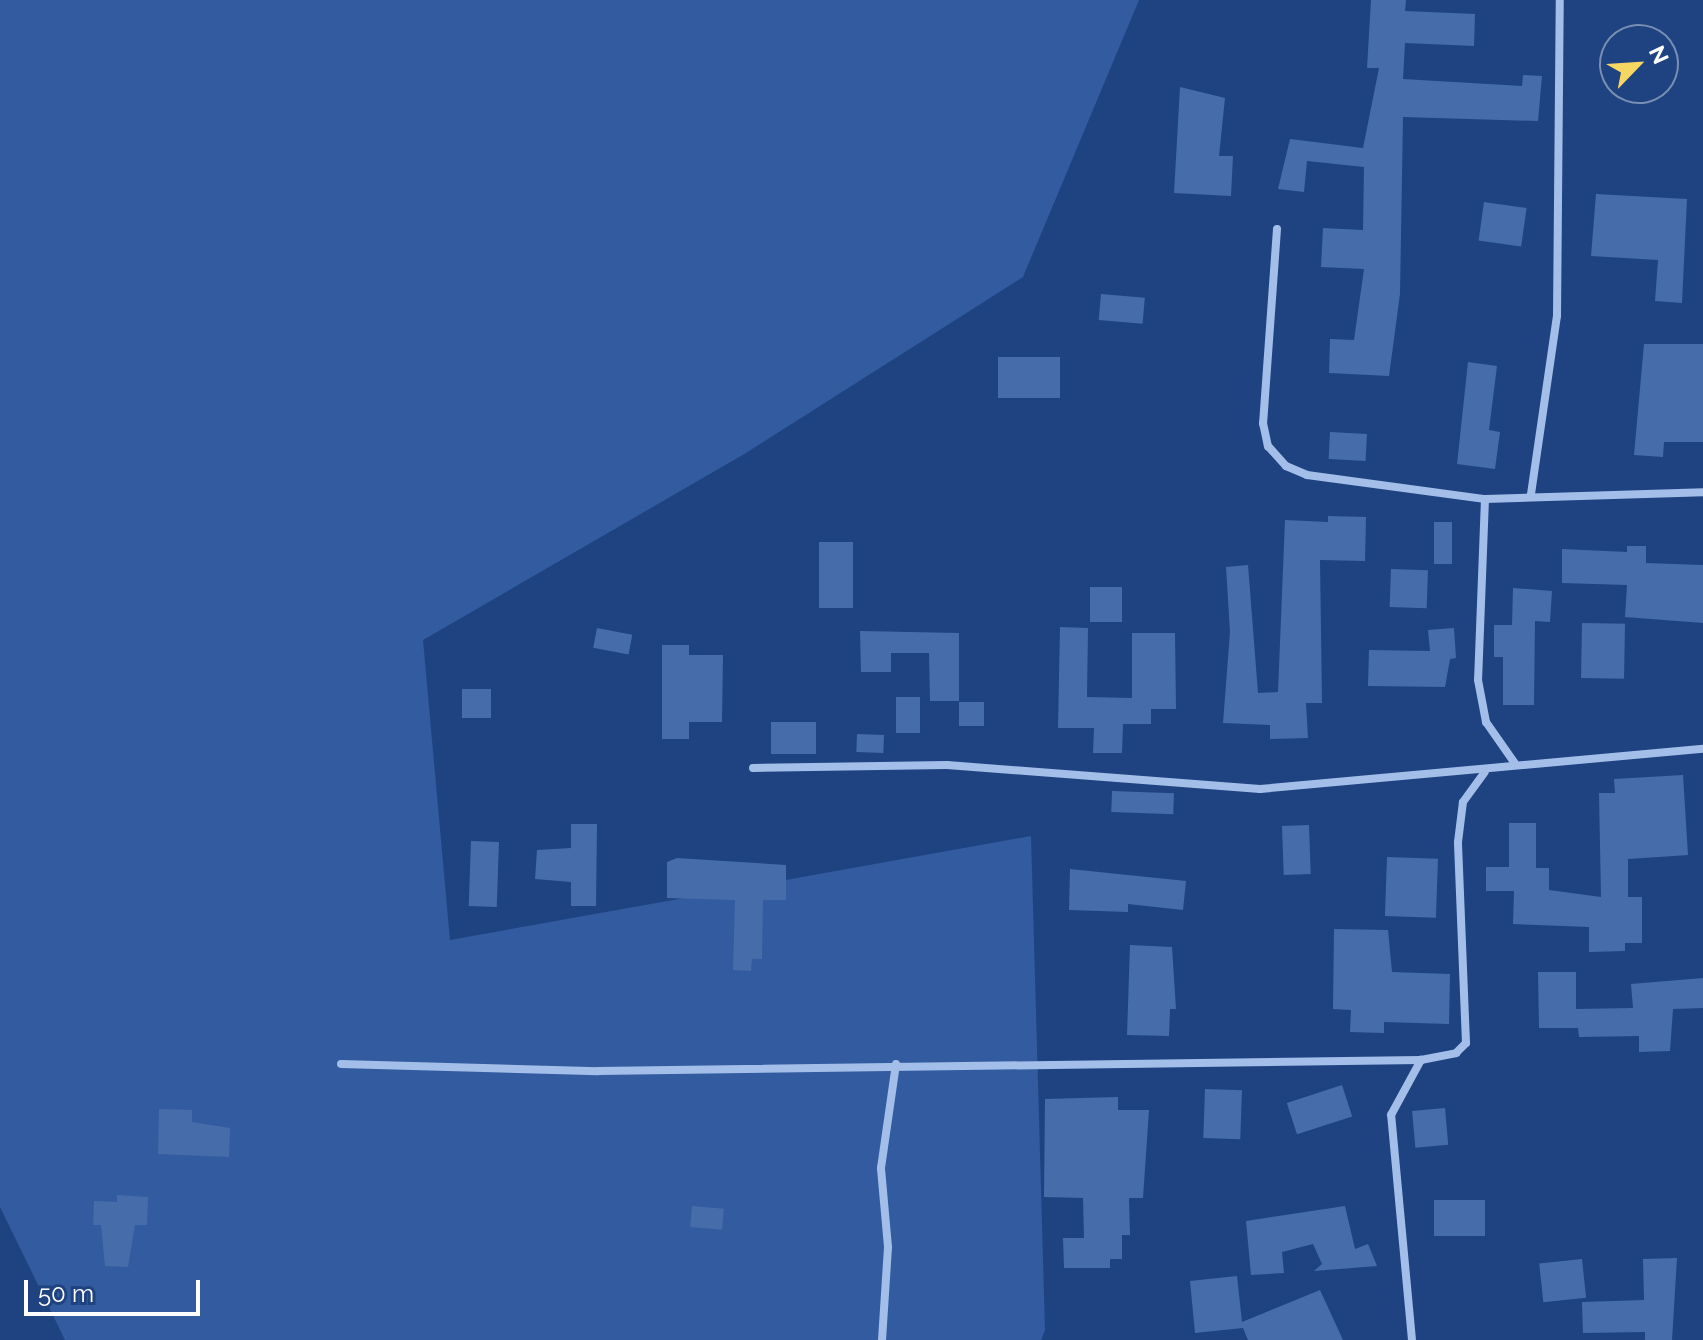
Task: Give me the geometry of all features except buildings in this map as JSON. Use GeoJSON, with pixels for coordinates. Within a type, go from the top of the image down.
{"type":"FeatureCollection","features":[{"type":"Feature","properties":{"kind":"street"},"geometry":{"type":"LineString","coordinates":[[1531,494],[1557,316],[1560,0]]}},
{"type":"Feature","properties":{"kind":"street"},"geometry":{"type":"LineString","coordinates":[[1277,229],[1263,407],[1268,446],[1286,466],[1307,475],[1485,499],[1531,494],[1703,492]]}},
{"type":"Feature","properties":{"kind":"street"},"geometry":{"type":"LineString","coordinates":[[1485,499],[1478,680],[1486,722],[1516,765]]}},
{"type":"Feature","properties":{"kind":"street"},"geometry":{"type":"LineString","coordinates":[[753,768],[947,765],[1222,789],[1485,772],[1516,765],[1703,749]]}},
{"type":"Feature","properties":{"kind":"street"},"geometry":{"type":"LineString","coordinates":[[341,1064],[598,1071],[896,1064],[1421,1060],[1456,1053],[1466,1043],[1458,842],[1463,802],[1485,772]]}},
{"type":"Feature","properties":{"kind":"street"},"geometry":{"type":"LineString","coordinates":[[1412,1340],[1391,1115],[1421,1060]]}},
{"type":"Feature","properties":{"kind":"street"},"geometry":{"type":"LineString","coordinates":[[882,1340],[888,1247],[881,1168],[896,1064]]}},
{"type":"Feature","properties":{"kind":"shaded area"},"geometry":{"type":"Polygon","coordinates":[[[0,0],[1139,0],[1023,277],[746,453],[423,640],[450,940],[1031,836],[1045,1330],[1041,1340],[65,1340],[0,1207],[0,0]]]}}]}
